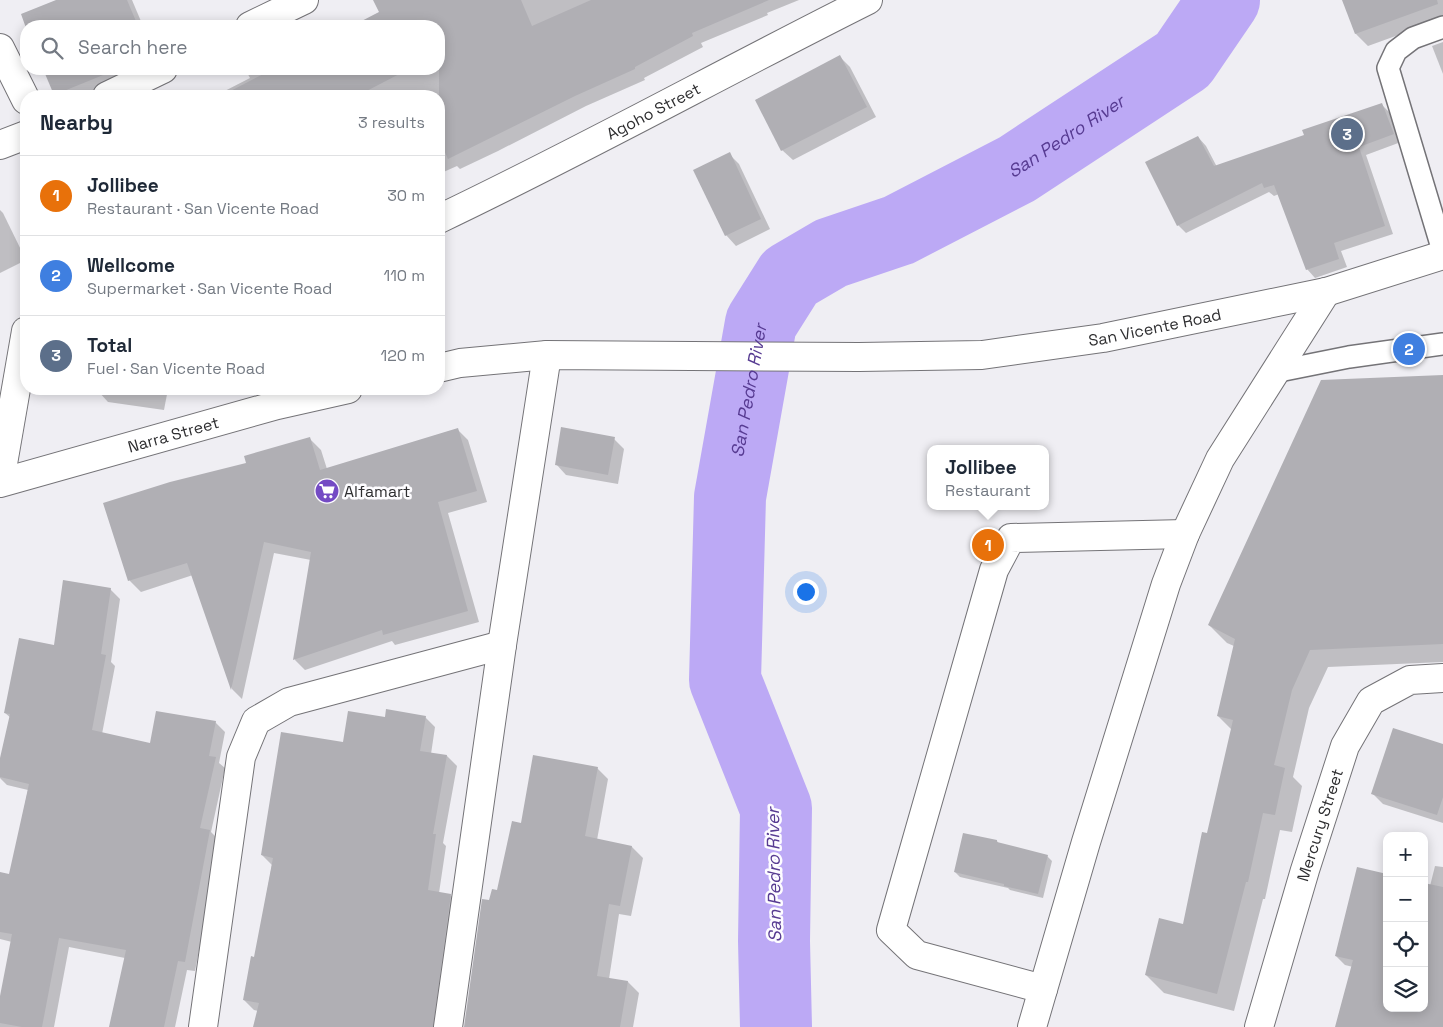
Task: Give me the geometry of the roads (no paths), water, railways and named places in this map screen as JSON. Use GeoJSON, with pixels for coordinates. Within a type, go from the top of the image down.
{"type":"FeatureCollection","features":[{"type":"Feature","properties":{"kind":"street"},"geometry":{"type":"LineString","coordinates":[[262,20],[304,0]]}},
{"type":"Feature","properties":{"kind":"street","name":"Agoho Street"},"geometry":{"type":"LineString","coordinates":[[445,216],[868,0]]}},
{"type":"Feature","properties":{"kind":"street"},"geometry":{"type":"LineString","coordinates":[[0,48],[21,90]]}},
{"type":"Feature","properties":{"kind":"street"},"geometry":{"type":"LineString","coordinates":[[119,90],[151,75]]}},
{"type":"Feature","properties":{"kind":"street"},"geometry":{"type":"LineString","coordinates":[[0,145],[20,137]]}},
{"type":"Feature","properties":{"kind":"street","name":"San Vicente Road"},"geometry":{"type":"LineString","coordinates":[[547,355],[860,357],[982,354],[1103,338],[1326,292],[1443,255]]}},
{"type":"Feature","properties":{"kind":"street"},"geometry":{"type":"LineString","coordinates":[[1032,1027],[1166,584],[1185,534],[1220,459],[1326,292]]}},
{"type":"Feature","properties":{"kind":"street"},"geometry":{"type":"LineString","coordinates":[[445,367],[460,363],[547,355],[502,644],[448,1027]]}},
{"type":"Feature","properties":{"kind":"street"},"geometry":{"type":"LineString","coordinates":[[0,482],[20,366]]}},
{"type":"Feature","properties":{"kind":"street","name":"Narra Street"},"geometry":{"type":"LineString","coordinates":[[0,482],[276,397],[294,395]]}},
{"type":"Feature","properties":{"kind":"street"},"geometry":{"type":"LineString","coordinates":[[1043,989],[917,955],[891,930],[994,570],[1011,538],[1185,534]]}},
{"type":"Feature","properties":{"kind":"street"},"geometry":{"type":"LineString","coordinates":[[203,1027],[241,757],[256,721],[290,702],[502,644]]}},
{"type":"Feature","properties":{"kind":"street","name":"Mercury Street"},"geometry":{"type":"LineString","coordinates":[[1259,1027],[1345,746],[1371,702],[1410,680],[1443,678]]}},
{"type":"Feature","properties":{"kind":"lane"},"geometry":{"type":"LineString","coordinates":[[1443,27],[1413,38],[1396,51],[1388,68],[1443,251]]}},
{"type":"Feature","properties":{"kind":"lane"},"geometry":{"type":"LineString","coordinates":[[1274,372],[1350,357],[1443,344]]}},
{"type":"Feature","properties":{"kind":"waterway","name":"San Pedro River"},"geometry":{"type":"LineString","coordinates":[[776,1027],[774,941],[776,808],[725,680],[730,497],[761,323],[790,277],[831,253],[899,230],[1017,169],[1183,60],[1224,0]]}},
{"type":"Feature","properties":{"kind":"place","name":"Total"},"geometry":{"type":"Point","coordinates":[1347,134]}},
{"type":"Feature","properties":{"kind":"place","name":"Wellcome"},"geometry":{"type":"Point","coordinates":[1409,349]}},
{"type":"Feature","properties":{"kind":"place","name":"Alfamart"},"geometry":{"type":"Point","coordinates":[327,491]}},
{"type":"Feature","properties":{"kind":"place","name":"Jollibee"},"geometry":{"type":"Point","coordinates":[988,545]}}]}
